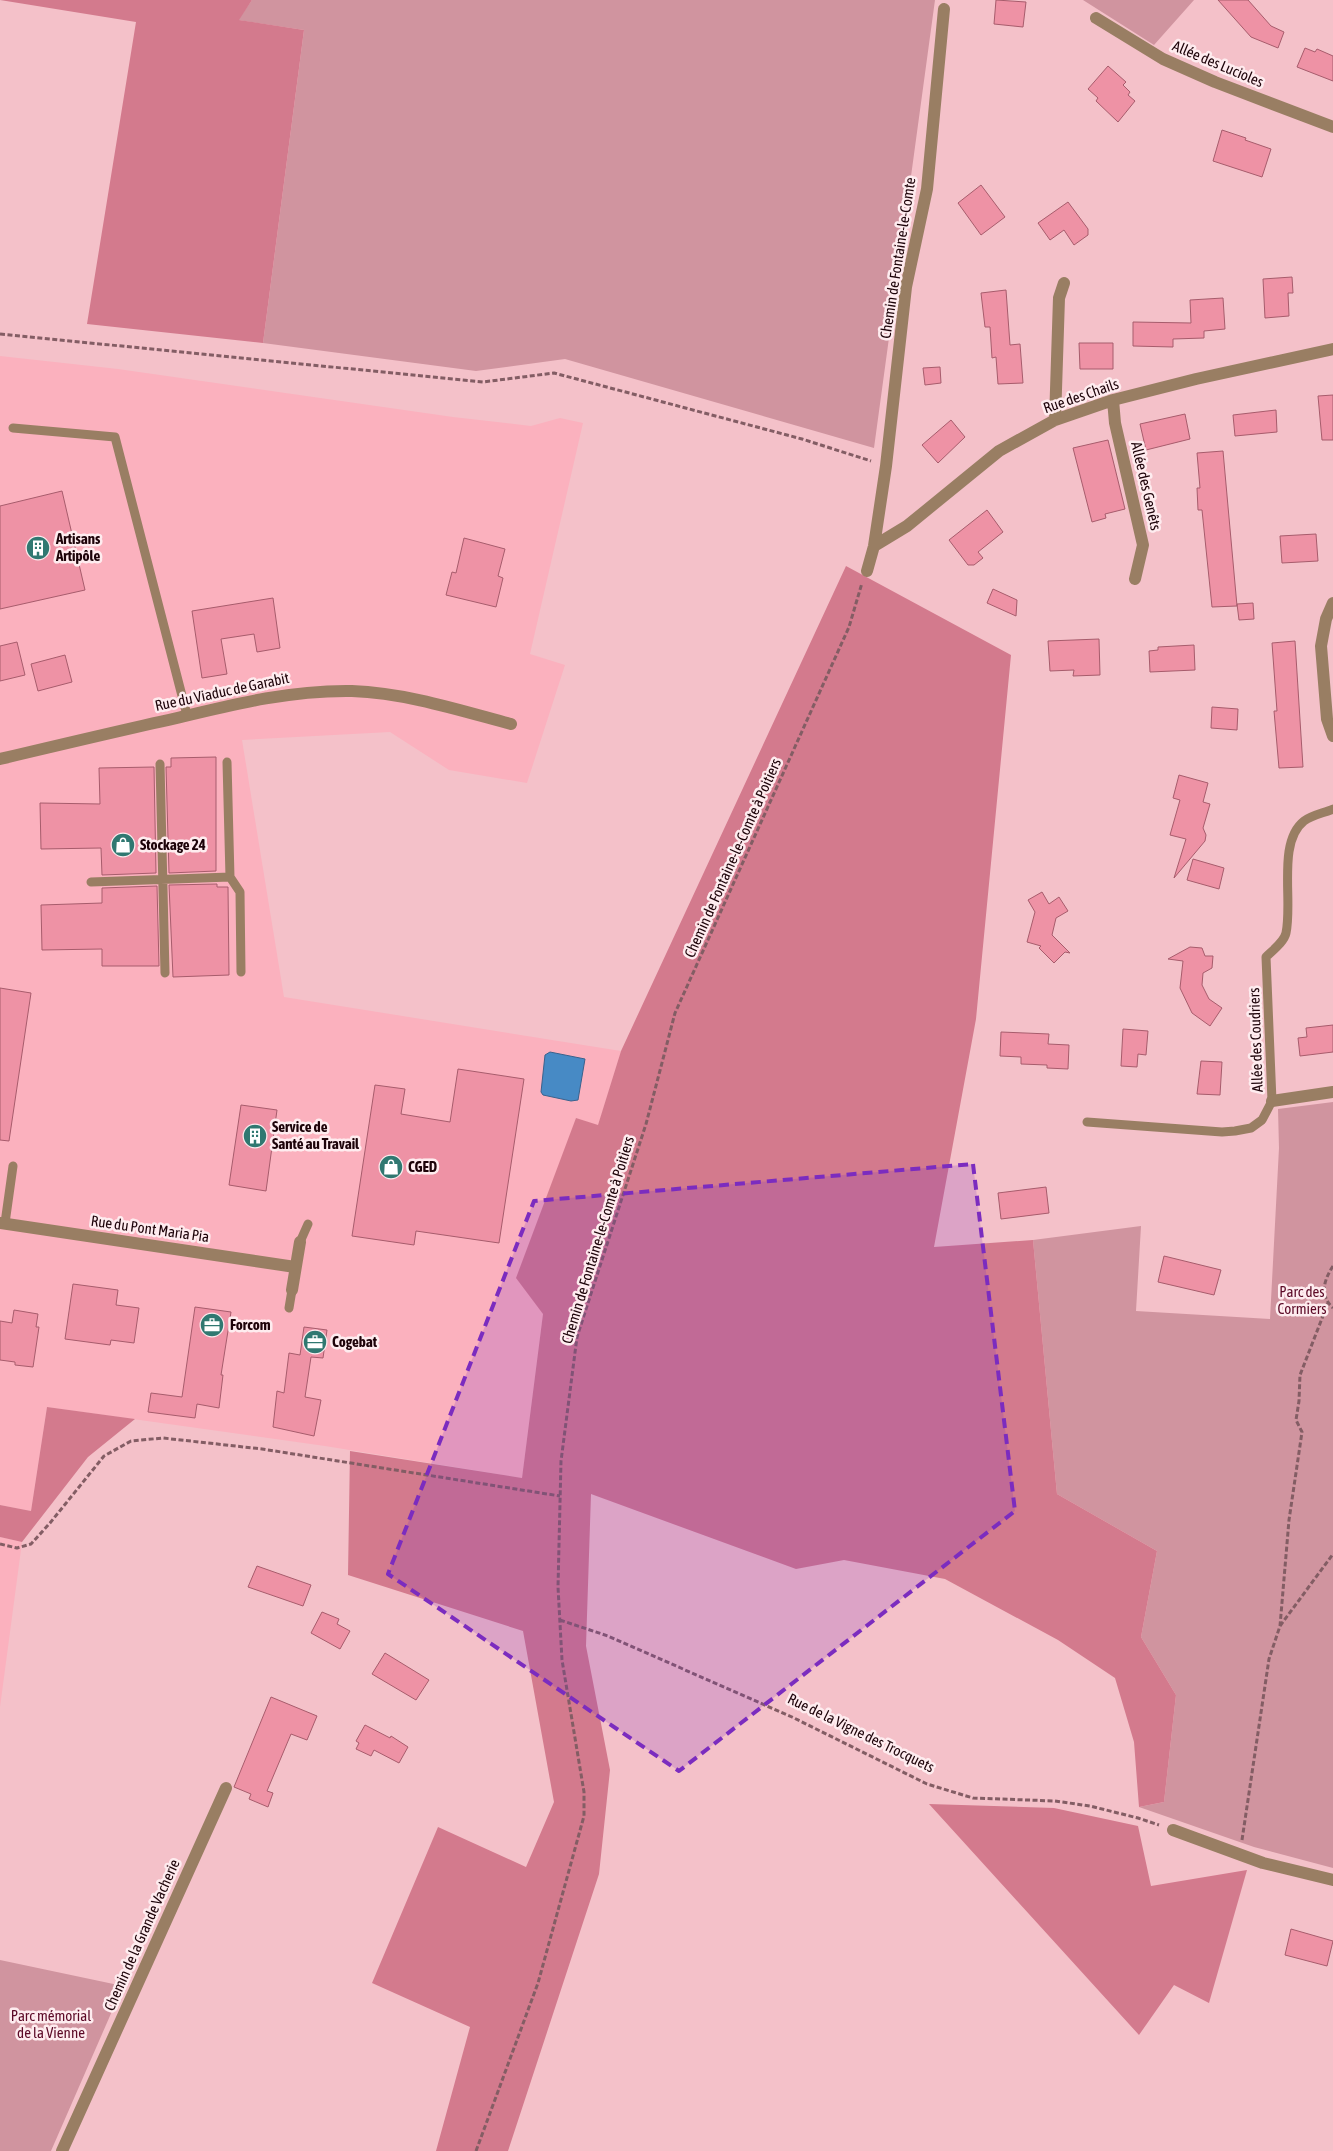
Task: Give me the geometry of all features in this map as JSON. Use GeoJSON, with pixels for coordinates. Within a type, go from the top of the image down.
{"type":"FeatureCollection","features":[{"type":"Feature","properties":{"kind":"street","name":"Chemin de Fontaine-le-Comte"},"geometry":{"type":"LineString","coordinates":[[866,571],[874,546],[886,466],[906,287],[927,189],[944,9]]}},
{"type":"Feature","properties":{"kind":"street","name":"Allée des Lucioles"},"geometry":{"type":"LineString","coordinates":[[1096,18],[1163,60],[1333,127]]}},
{"type":"Feature","properties":{"kind":"street"},"geometry":{"type":"LineString","coordinates":[[1055,420],[1059,298],[1064,284]]}},
{"type":"Feature","properties":{"kind":"street","name":"Rue des Chails"},"geometry":{"type":"LineString","coordinates":[[874,546],[907,526],[999,451],[1055,420],[1113,400],[1196,379],[1333,349]]}},
{"type":"Feature","properties":{"kind":"street","name":"Allée des Genêts"},"geometry":{"type":"LineString","coordinates":[[1113,400],[1115,423],[1143,545],[1135,579]]}},
{"type":"Feature","properties":{"kind":"street"},"geometry":{"type":"LineString","coordinates":[[1333,603],[1326,619],[1321,646],[1327,719],[1333,736]]}},
{"type":"Feature","properties":{"kind":"street","name":"Rue du Viaduc de Garabit"},"geometry":{"type":"LineString","coordinates":[[0,759],[264,697],[309,691],[391,695],[427,702],[511,724]]}},
{"type":"Feature","properties":{"kind":"street"},"geometry":{"type":"LineString","coordinates":[[1272,1101],[1333,1092]]}},
{"type":"Feature","properties":{"kind":"street","name":"Rue du Pont Maria Pia"},"geometry":{"type":"LineString","coordinates":[[3,1223],[295,1267]]}},
{"type":"Feature","properties":{"kind":"street"},"geometry":{"type":"LineString","coordinates":[[292,1290],[300,1242]]}},
{"type":"Feature","properties":{"kind":"street","name":"Chemin de la Grande Vacherie"},"geometry":{"type":"LineString","coordinates":[[62,2151],[226,1788]]}},
{"type":"Feature","properties":{"kind":"street"},"geometry":{"type":"LineString","coordinates":[[1173,1830],[1237,1854],[1333,1880]]}},
{"type":"Feature","properties":{"kind":"lane"},"geometry":{"type":"LineString","coordinates":[[13,428],[115,437],[187,716]]}},
{"type":"Feature","properties":{"kind":"lane"},"geometry":{"type":"LineString","coordinates":[[227,762],[230,877],[240,892],[241,972]]}},
{"type":"Feature","properties":{"kind":"lane"},"geometry":{"type":"LineString","coordinates":[[160,764],[165,974]]}},
{"type":"Feature","properties":{"kind":"lane","name":"Allée des Coudriers"},"geometry":{"type":"LineString","coordinates":[[1087,1122],[1222,1132],[1251,1128],[1262,1120],[1272,1101],[1266,957],[1286,934],[1289,885],[1288,852],[1292,834],[1304,821],[1333,809]]}},
{"type":"Feature","properties":{"kind":"lane"},"geometry":{"type":"LineString","coordinates":[[91,882],[230,877]]}},
{"type":"Feature","properties":{"kind":"lane"},"geometry":{"type":"LineString","coordinates":[[3,1223],[13,1166]]}},
{"type":"Feature","properties":{"kind":"lane"},"geometry":{"type":"LineString","coordinates":[[300,1242],[308,1224]]}},
{"type":"Feature","properties":{"kind":"lane"},"geometry":{"type":"LineString","coordinates":[[288,1308],[292,1290]]}},
{"type":"Feature","properties":{"kind":"path"},"geometry":{"type":"LineString","coordinates":[[0,334],[483,382],[554,373],[802,439],[886,466]]}},
{"type":"Feature","properties":{"kind":"path","name":"Chemin de Fontaine-le-Comte à Poitiers"},"geometry":{"type":"LineString","coordinates":[[476,2151],[538,1983],[584,1816],[584,1792],[562,1660],[558,1587],[561,1461],[576,1337],[646,1124],[676,1013],[849,627],[866,571]]}},
{"type":"Feature","properties":{"kind":"path"},"geometry":{"type":"LineString","coordinates":[[1333,1266],[1324,1279],[1323,1291],[1328,1303],[1333,1308]]}},
{"type":"Feature","properties":{"kind":"path"},"geometry":{"type":"LineString","coordinates":[[1237,1854],[1247,1810],[1269,1659],[1280,1626],[1289,1520],[1302,1432],[1296,1420],[1300,1375],[1328,1303]]}},
{"type":"Feature","properties":{"kind":"path"},"geometry":{"type":"LineString","coordinates":[[0,1544],[18,1548],[31,1544],[104,1456],[131,1441],[139,1440],[163,1438],[262,1449],[560,1496]]}},
{"type":"Feature","properties":{"kind":"path"},"geometry":{"type":"LineString","coordinates":[[1280,1626],[1333,1554]]}},
{"type":"Feature","properties":{"kind":"path","name":"Rue de la Vigne des Trocquets"},"geometry":{"type":"LineString","coordinates":[[560,1620],[608,1636],[792,1717],[927,1784],[973,1798],[1055,1801],[1090,1806],[1138,1818],[1173,1830]]}},
{"type":"Feature","properties":{"kind":"highlighted area"},"geometry":{"type":"Polygon","coordinates":[[[973,1164],[1015,1511],[679,1771],[388,1574],[534,1201],[973,1164]]]}},
{"type":"Feature","properties":{"kind":"shaded area"},"geometry":{"type":"Polygon","coordinates":[[[0,0],[252,0],[239,20],[304,30],[263,343],[87,324],[136,22],[0,0]]]}},
{"type":"Feature","properties":{"kind":"shaded area"},"geometry":{"type":"Polygon","coordinates":[[[0,356],[118,369],[453,417],[531,426],[560,418],[583,423],[530,654],[565,665],[527,783],[449,770],[390,732],[242,740],[284,997],[621,1051],[598,1126],[576,1118],[543,1314],[522,1478],[325,1446],[47,1407],[31,1511],[0,1505],[0,356]]]}},
{"type":"Feature","properties":{"kind":"shaded area"},"geometry":{"type":"Polygon","coordinates":[[[846,566],[1011,655],[976,1019],[934,1247],[1033,1240],[1057,1494],[1157,1551],[1141,1637],[1176,1695],[1164,1802],[1139,1807],[1134,1742],[1115,1678],[1058,1640],[945,1579],[844,1560],[796,1569],[591,1494],[586,1646],[610,1770],[599,1874],[508,2151],[436,2151],[470,2027],[372,1983],[438,1827],[526,1867],[554,1802],[523,1631],[348,1575],[350,1451],[522,1478],[543,1314],[516,1278],[576,1118],[598,1125],[621,1051],[846,566]]]}},
{"type":"Feature","properties":{"kind":"shaded area"},"geometry":{"type":"Polygon","coordinates":[[[47,1407],[135,1419],[88,1457],[22,1542],[0,1537],[0,1505],[31,1511],[47,1407]]]}},
{"type":"Feature","properties":{"kind":"shaded area"},"geometry":{"type":"Polygon","coordinates":[[[0,1537],[22,1542],[0,1707],[0,1537]]]}},
{"type":"Feature","properties":{"kind":"shaded area"},"geometry":{"type":"Polygon","coordinates":[[[929,1804],[1054,1808],[1138,1826],[1151,1886],[1247,1870],[1209,2003],[1174,1985],[1139,2035],[929,1804]]]}},
{"type":"Feature","properties":{"kind":"green space"},"geometry":{"type":"Polygon","coordinates":[[[252,0],[935,0],[874,448],[565,359],[476,371],[263,343],[304,30],[238,20],[252,0]]]}},
{"type":"Feature","properties":{"kind":"green space"},"geometry":{"type":"Polygon","coordinates":[[[1083,0],[1194,0],[1154,45],[1083,0]]]}},
{"type":"Feature","properties":{"kind":"green space","name":"Parc des Cormiers"},"geometry":{"type":"Polygon","coordinates":[[[1333,1102],[1333,1868],[1254,1847],[1139,1807],[1164,1802],[1176,1695],[1141,1637],[1157,1551],[1057,1494],[1033,1240],[1141,1226],[1136,1311],[1270,1319],[1279,1148],[1278,1109],[1333,1102]]]}},
{"type":"Feature","properties":{"kind":"green space","name":"Parc mémorial de la Vienne"},"geometry":{"type":"Polygon","coordinates":[[[0,1960],[123,1986],[51,2151],[0,2151],[0,1960]]]}},
{"type":"Feature","properties":{"kind":"water"},"geometry":{"type":"Polygon","coordinates":[[[550,1052],[585,1059],[578,1100],[571,1101],[543,1095],[541,1092],[545,1055],[550,1052]]]}},
{"type":"Feature","properties":{"kind":"building"},"geometry":{"type":"Polygon","coordinates":[[[996,0],[1026,2],[1023,27],[994,24],[996,0]]]}},
{"type":"Feature","properties":{"kind":"building"},"geometry":{"type":"Polygon","coordinates":[[[1218,0],[1248,0],[1271,26],[1284,32],[1278,48],[1251,37],[1218,0]]]}},
{"type":"Feature","properties":{"kind":"building"},"geometry":{"type":"Polygon","coordinates":[[[1305,48],[1315,52],[1317,49],[1333,56],[1333,81],[1297,67],[1305,48]]]}},
{"type":"Feature","properties":{"kind":"building"},"geometry":{"type":"Polygon","coordinates":[[[1108,66],[1126,82],[1123,85],[1130,92],[1128,95],[1135,101],[1118,122],[1096,101],[1098,98],[1088,89],[1108,66]]]}},
{"type":"Feature","properties":{"kind":"building"},"geometry":{"type":"Polygon","coordinates":[[[1222,130],[1271,149],[1262,177],[1213,161],[1222,130]]]}},
{"type":"Feature","properties":{"kind":"building"},"geometry":{"type":"Polygon","coordinates":[[[981,185],[1005,217],[981,235],[958,203],[981,185]]]}},
{"type":"Feature","properties":{"kind":"building"},"geometry":{"type":"Polygon","coordinates":[[[1068,202],[1088,229],[1088,235],[1074,245],[1064,230],[1050,240],[1038,223],[1068,202]]]}},
{"type":"Feature","properties":{"kind":"building"},"geometry":{"type":"Polygon","coordinates":[[[1292,277],[1293,293],[1288,293],[1289,316],[1265,318],[1263,279],[1292,277]]]}},
{"type":"Feature","properties":{"kind":"building"},"geometry":{"type":"Polygon","coordinates":[[[1006,290],[1010,345],[1020,344],[1023,383],[998,384],[996,357],[992,358],[990,327],[985,327],[981,293],[1006,290]]]}},
{"type":"Feature","properties":{"kind":"building"},"geometry":{"type":"Polygon","coordinates":[[[1223,298],[1225,329],[1204,331],[1204,338],[1173,339],[1173,347],[1133,346],[1133,322],[1191,323],[1190,300],[1223,298]]]}},
{"type":"Feature","properties":{"kind":"building"},"geometry":{"type":"Polygon","coordinates":[[[1079,343],[1113,343],[1113,369],[1080,369],[1079,343]]]}},
{"type":"Feature","properties":{"kind":"building"},"geometry":{"type":"Polygon","coordinates":[[[940,367],[941,383],[925,385],[923,368],[940,367]]]}},
{"type":"Feature","properties":{"kind":"building"},"geometry":{"type":"Polygon","coordinates":[[[1333,395],[1333,440],[1322,440],[1318,396],[1333,395]]]}},
{"type":"Feature","properties":{"kind":"building"},"geometry":{"type":"Polygon","coordinates":[[[1276,410],[1277,432],[1235,436],[1233,415],[1276,410]]]}},
{"type":"Feature","properties":{"kind":"building"},"geometry":{"type":"Polygon","coordinates":[[[1185,414],[1190,439],[1146,450],[1140,424],[1185,414]]]}},
{"type":"Feature","properties":{"kind":"building"},"geometry":{"type":"Polygon","coordinates":[[[951,420],[965,437],[938,463],[922,445],[951,420]]]}},
{"type":"Feature","properties":{"kind":"building"},"geometry":{"type":"Polygon","coordinates":[[[1108,440],[1125,509],[1105,514],[1106,518],[1092,522],[1073,448],[1108,440]]]}},
{"type":"Feature","properties":{"kind":"building"},"geometry":{"type":"Polygon","coordinates":[[[1223,451],[1237,606],[1212,607],[1202,510],[1198,510],[1197,488],[1200,488],[1197,453],[1223,451]]]}},
{"type":"Feature","properties":{"kind":"building","name":"Artisans Artipôle"},"geometry":{"type":"Polygon","coordinates":[[[62,491],[85,590],[0,609],[0,506],[62,491]]]}},
{"type":"Feature","properties":{"kind":"building"},"geometry":{"type":"Polygon","coordinates":[[[987,510],[1003,532],[978,552],[983,558],[974,565],[968,565],[949,540],[987,510]]]}},
{"type":"Feature","properties":{"kind":"building"},"geometry":{"type":"Polygon","coordinates":[[[1316,534],[1318,561],[1282,563],[1280,536],[1316,534]]]}},
{"type":"Feature","properties":{"kind":"building"},"geometry":{"type":"Polygon","coordinates":[[[464,538],[505,549],[498,576],[503,578],[496,607],[446,595],[452,572],[456,573],[464,538]]]}},
{"type":"Feature","properties":{"kind":"building"},"geometry":{"type":"Polygon","coordinates":[[[993,589],[1017,600],[1016,616],[987,603],[993,589]]]}},
{"type":"Feature","properties":{"kind":"building"},"geometry":{"type":"Polygon","coordinates":[[[273,598],[280,648],[257,652],[254,634],[221,639],[227,674],[202,678],[192,611],[273,598]]]}},
{"type":"Feature","properties":{"kind":"building"},"geometry":{"type":"Polygon","coordinates":[[[1253,603],[1254,619],[1239,620],[1237,604],[1253,603]]]}},
{"type":"Feature","properties":{"kind":"building"},"geometry":{"type":"Polygon","coordinates":[[[1099,639],[1100,675],[1073,676],[1074,670],[1050,671],[1048,641],[1099,639]]]}},
{"type":"Feature","properties":{"kind":"building"},"geometry":{"type":"Polygon","coordinates":[[[1295,641],[1303,767],[1279,768],[1274,711],[1277,711],[1272,643],[1295,641]]]}},
{"type":"Feature","properties":{"kind":"building"},"geometry":{"type":"Polygon","coordinates":[[[17,642],[25,675],[0,681],[0,646],[17,642]]]}},
{"type":"Feature","properties":{"kind":"building"},"geometry":{"type":"Polygon","coordinates":[[[1194,645],[1195,670],[1150,672],[1149,651],[1158,650],[1158,647],[1194,645]]]}},
{"type":"Feature","properties":{"kind":"building"},"geometry":{"type":"Polygon","coordinates":[[[65,655],[72,682],[38,691],[31,664],[65,655]]]}},
{"type":"Feature","properties":{"kind":"building"},"geometry":{"type":"Polygon","coordinates":[[[1212,707],[1238,709],[1237,730],[1211,728],[1212,707]]]}},
{"type":"Feature","properties":{"kind":"building"},"geometry":{"type":"Polygon","coordinates":[[[216,757],[216,871],[169,873],[166,767],[171,767],[171,758],[216,757]]]}},
{"type":"Feature","properties":{"kind":"building"},"geometry":{"type":"Polygon","coordinates":[[[154,767],[156,873],[102,875],[101,848],[41,849],[40,803],[100,804],[99,768],[154,767]]]}},
{"type":"Feature","properties":{"kind":"building"},"geometry":{"type":"Polygon","coordinates":[[[1179,775],[1208,783],[1203,802],[1210,804],[1203,828],[1206,835],[1205,841],[1174,878],[1186,839],[1170,835],[1180,800],[1173,798],[1179,775]]]}},
{"type":"Feature","properties":{"kind":"building"},"geometry":{"type":"Polygon","coordinates":[[[1193,859],[1224,868],[1219,889],[1187,880],[1193,859]]]}},
{"type":"Feature","properties":{"kind":"building"},"geometry":{"type":"Polygon","coordinates":[[[217,884],[217,887],[228,887],[229,975],[173,977],[169,885],[217,884]]]}},
{"type":"Feature","properties":{"kind":"building"},"geometry":{"type":"Polygon","coordinates":[[[157,886],[159,966],[102,966],[102,949],[42,950],[41,905],[102,903],[102,888],[157,886]]]}},
{"type":"Feature","properties":{"kind":"building"},"geometry":{"type":"Polygon","coordinates":[[[1042,892],[1049,904],[1059,897],[1068,911],[1056,918],[1052,935],[1070,953],[1065,952],[1054,963],[1039,948],[1041,946],[1027,942],[1035,912],[1028,900],[1042,892]]]}},
{"type":"Feature","properties":{"kind":"building"},"geometry":{"type":"Polygon","coordinates":[[[1190,947],[1202,948],[1205,956],[1213,956],[1212,968],[1203,973],[1202,985],[1209,999],[1222,1008],[1210,1026],[1192,1013],[1180,988],[1183,961],[1168,959],[1190,947]]]}},
{"type":"Feature","properties":{"kind":"building"},"geometry":{"type":"Polygon","coordinates":[[[0,988],[31,993],[9,1141],[0,1140],[0,988]]]}},
{"type":"Feature","properties":{"kind":"building"},"geometry":{"type":"Polygon","coordinates":[[[1333,1025],[1333,1052],[1300,1056],[1298,1038],[1307,1037],[1306,1028],[1333,1025]]]}},
{"type":"Feature","properties":{"kind":"building"},"geometry":{"type":"Polygon","coordinates":[[[1123,1029],[1148,1031],[1146,1055],[1138,1054],[1137,1067],[1121,1066],[1123,1029]]]}},
{"type":"Feature","properties":{"kind":"building"},"geometry":{"type":"Polygon","coordinates":[[[1001,1032],[1049,1034],[1048,1044],[1069,1045],[1068,1069],[1047,1068],[1047,1065],[1021,1064],[1021,1057],[1000,1056],[1001,1032]]]}},
{"type":"Feature","properties":{"kind":"building"},"geometry":{"type":"Polygon","coordinates":[[[1201,1061],[1222,1062],[1220,1095],[1197,1094],[1201,1061]]]}},
{"type":"Feature","properties":{"kind":"building"},"geometry":{"type":"Polygon","coordinates":[[[458,1069],[524,1079],[499,1243],[416,1231],[414,1245],[352,1236],[375,1085],[405,1089],[401,1114],[450,1122],[458,1069]]]}},
{"type":"Feature","properties":{"kind":"building","name":"Service de Santé au Travail"},"geometry":{"type":"Polygon","coordinates":[[[241,1105],[277,1110],[266,1191],[229,1185],[241,1105]]]}},
{"type":"Feature","properties":{"kind":"building"},"geometry":{"type":"Polygon","coordinates":[[[1046,1187],[1049,1213],[1001,1219],[998,1193],[1046,1187]]]}},
{"type":"Feature","properties":{"kind":"building"},"geometry":{"type":"Polygon","coordinates":[[[1164,1256],[1221,1270],[1214,1295],[1158,1282],[1164,1256]]]}},
{"type":"Feature","properties":{"kind":"building"},"geometry":{"type":"Polygon","coordinates":[[[73,1284],[118,1290],[116,1305],[139,1308],[134,1343],[111,1340],[110,1345],[65,1339],[73,1284]]]}},
{"type":"Feature","properties":{"kind":"building"},"geometry":{"type":"Polygon","coordinates":[[[195,1307],[231,1312],[221,1375],[223,1375],[219,1408],[197,1404],[195,1418],[148,1412],[151,1393],[182,1397],[195,1307]]]}},
{"type":"Feature","properties":{"kind":"building"},"geometry":{"type":"Polygon","coordinates":[[[14,1310],[38,1314],[36,1327],[39,1327],[33,1367],[15,1365],[15,1362],[0,1360],[0,1321],[12,1323],[14,1310]]]}},
{"type":"Feature","properties":{"kind":"building"},"geometry":{"type":"Polygon","coordinates":[[[304,1327],[327,1330],[323,1358],[311,1357],[305,1397],[321,1400],[314,1436],[273,1427],[277,1391],[284,1393],[289,1353],[300,1355],[304,1327]]]}},
{"type":"Feature","properties":{"kind":"building"},"geometry":{"type":"Polygon","coordinates":[[[257,1566],[311,1585],[303,1606],[248,1587],[257,1566]]]}},
{"type":"Feature","properties":{"kind":"building"},"geometry":{"type":"Polygon","coordinates":[[[322,1612],[339,1619],[337,1624],[350,1631],[340,1649],[311,1633],[322,1612]]]}},
{"type":"Feature","properties":{"kind":"building"},"geometry":{"type":"Polygon","coordinates":[[[385,1653],[429,1680],[416,1700],[372,1674],[385,1653]]]}},
{"type":"Feature","properties":{"kind":"building"},"geometry":{"type":"Polygon","coordinates":[[[271,1697],[317,1716],[307,1740],[291,1734],[267,1791],[273,1793],[268,1807],[249,1799],[251,1794],[234,1787],[271,1697]]]}},
{"type":"Feature","properties":{"kind":"building"},"geometry":{"type":"Polygon","coordinates":[[[365,1725],[390,1738],[391,1736],[408,1747],[399,1763],[374,1750],[371,1756],[356,1749],[359,1743],[356,1741],[365,1725]]]}},
{"type":"Feature","properties":{"kind":"building"},"geometry":{"type":"Polygon","coordinates":[[[1291,1929],[1333,1941],[1327,1966],[1285,1955],[1291,1929]]]}},
{"type":"Feature","properties":{"kind":"place","name":"Artisans Artipôle"},"geometry":{"type":"Point","coordinates":[38,548]}},
{"type":"Feature","properties":{"kind":"place","name":"Stockage 24"},"geometry":{"type":"Point","coordinates":[123,845]}},
{"type":"Feature","properties":{"kind":"place","name":"Service de Santé au Travail"},"geometry":{"type":"Point","coordinates":[255,1136]}},
{"type":"Feature","properties":{"kind":"place","name":"CGED"},"geometry":{"type":"Point","coordinates":[391,1167]}},
{"type":"Feature","properties":{"kind":"place","name":"Forcom"},"geometry":{"type":"Point","coordinates":[212,1325]}},
{"type":"Feature","properties":{"kind":"place","name":"Cogebat"},"geometry":{"type":"Point","coordinates":[315,1342]}}]}
